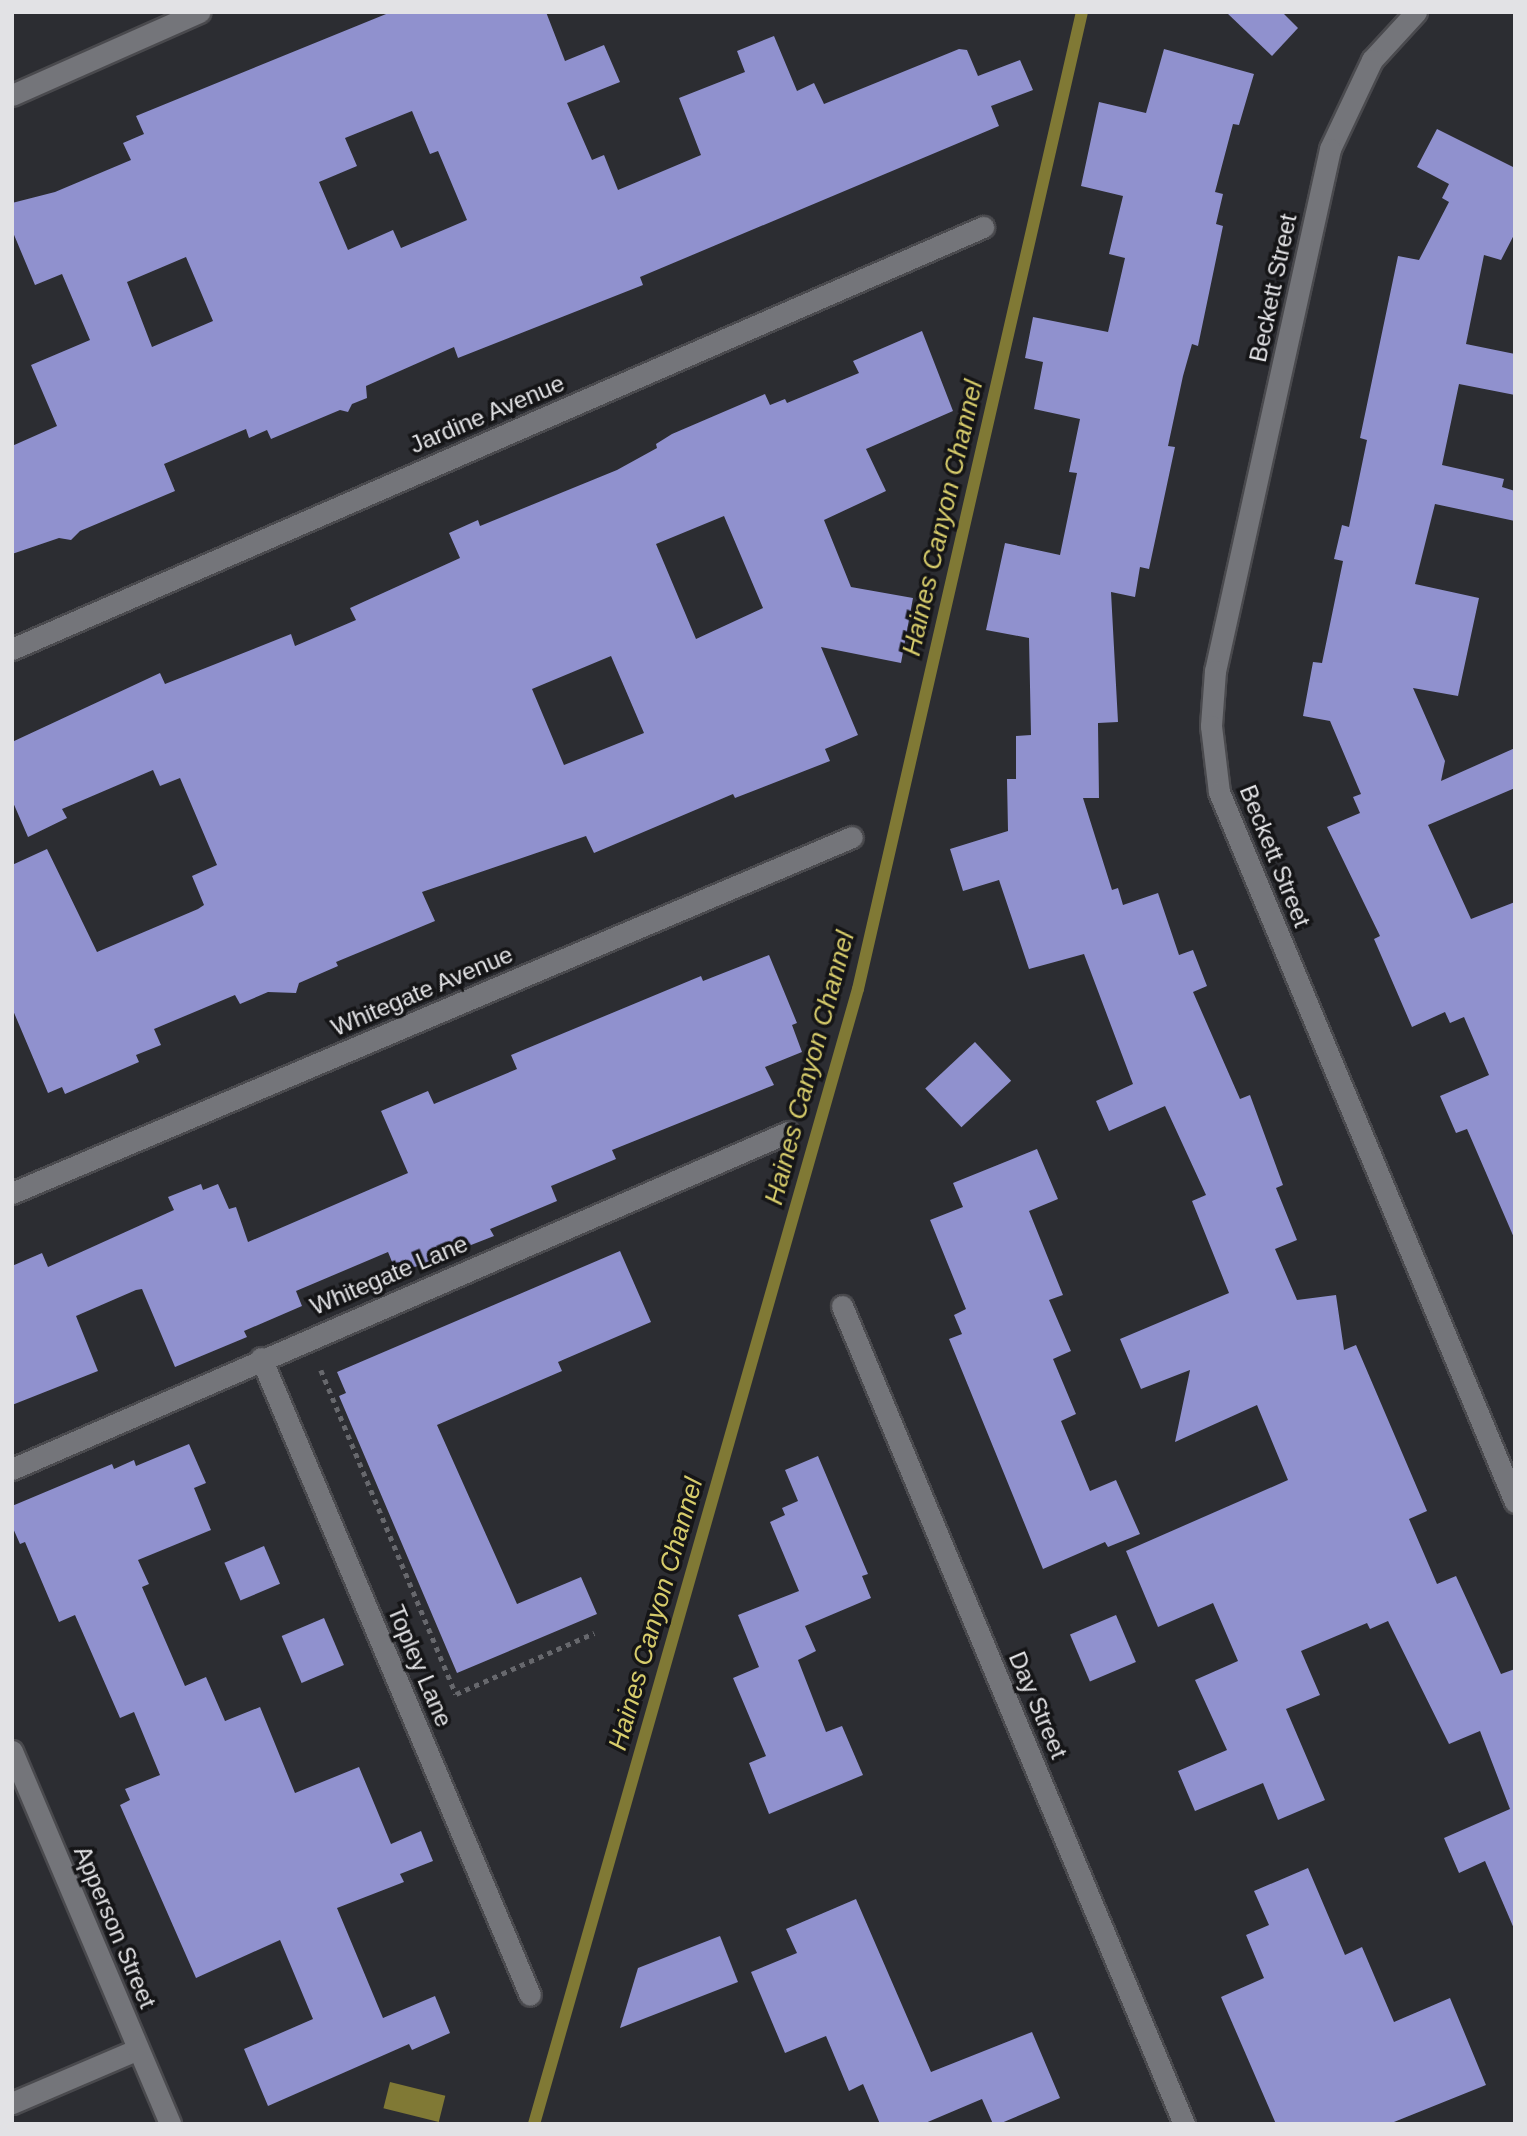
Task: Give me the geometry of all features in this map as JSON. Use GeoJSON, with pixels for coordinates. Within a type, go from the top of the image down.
{"type":"FeatureCollection","features":[{"type":"Feature","properties":{"kind":"street","name":"Beckett Street"},"geometry":{"type":"LineString","coordinates":[[1416,12],[1372,60],[1330,149],[1215,671],[1211,726],[1219,792],[1515,1502]]}},
{"type":"Feature","properties":{"kind":"street"},"geometry":{"type":"LineString","coordinates":[[12,95],[197,13]]}},
{"type":"Feature","properties":{"kind":"street","name":"Jardine Avenue"},"geometry":{"type":"LineString","coordinates":[[12,649],[983,227]]}},
{"type":"Feature","properties":{"kind":"street","name":"Whitegate Avenue"},"geometry":{"type":"LineString","coordinates":[[12,1193],[852,837]]}},
{"type":"Feature","properties":{"kind":"street","name":"Whitegate Lane"},"geometry":{"type":"LineString","coordinates":[[12,1469],[261,1358],[788,1132]]}},
{"type":"Feature","properties":{"kind":"street","name":"Day Street"},"geometry":{"type":"LineString","coordinates":[[842,1306],[1184,2124]]}},
{"type":"Feature","properties":{"kind":"street","name":"Topley Lane"},"geometry":{"type":"LineString","coordinates":[[261,1358],[530,1995]]}},
{"type":"Feature","properties":{"kind":"street","name":"Apperson Street"},"geometry":{"type":"LineString","coordinates":[[12,1751],[170,2124]]}},
{"type":"Feature","properties":{"kind":"street"},"geometry":{"type":"LineString","coordinates":[[12,2103],[138,2049]]}},
{"type":"Feature","properties":{"kind":"path"},"geometry":{"type":"LineString","coordinates":[[332,1365],[319,1371],[456,1693],[594,1633]]}},
{"type":"Feature","properties":{"kind":"shaded area"},"geometry":{"type":"Polygon","coordinates":[[[390,2082],[445,2096],[439,2122],[383,2108],[390,2082]]]}},
{"type":"Feature","properties":{"kind":"building"},"geometry":{"type":"Polygon","coordinates":[[[391,12],[546,12],[565,61],[604,45],[620,82],[567,103],[592,160],[604,155],[618,190],[701,155],[679,98],[745,72],[737,51],[774,36],[797,91],[814,83],[824,104],[959,49],[967,50],[978,76],[1020,60],[1033,90],[991,106],[999,126],[640,277],[643,285],[458,358],[454,347],[366,386],[367,398],[352,404],[348,412],[340,410],[271,439],[267,430],[249,438],[246,429],[164,464],[175,491],[80,531],[71,540],[59,538],[12,554],[12,446],[57,426],[31,365],[90,340],[62,274],[35,285],[12,230],[12,203],[55,192],[131,160],[123,143],[144,134],[136,116],[391,12]],[[412,111],[345,138],[357,166],[319,182],[348,250],[393,230],[401,248],[467,220],[438,151],[430,154],[412,111]],[[186,257],[127,282],[152,347],[213,321],[186,257]]]}},
{"type":"Feature","properties":{"kind":"building"},"geometry":{"type":"Polygon","coordinates":[[[1226,12],[1282,12],[1298,28],[1272,56],[1226,12]]]}},
{"type":"Feature","properties":{"kind":"building"},"geometry":{"type":"Polygon","coordinates":[[[1164,49],[1254,74],[1239,125],[1233,124],[1215,192],[1223,194],[1216,224],[1223,226],[1198,346],[1192,344],[1183,376],[1168,446],[1175,447],[1149,569],[1140,567],[1135,597],[1111,592],[1118,722],[1098,723],[1099,798],[1083,798],[1112,890],[1118,888],[1123,905],[1158,893],[1179,955],[1193,950],[1207,986],[1193,992],[1240,1099],[1250,1095],[1283,1185],[1276,1188],[1297,1240],[1275,1249],[1297,1300],[1336,1295],[1344,1350],[1356,1345],[1427,1511],[1409,1519],[1437,1584],[1456,1576],[1501,1674],[1515,1669],[1515,1931],[1485,1861],[1459,1873],[1444,1838],[1510,1809],[1480,1731],[1449,1744],[1388,1621],[1370,1629],[1367,1623],[1301,1651],[1320,1695],[1286,1709],[1325,1800],[1278,1820],[1263,1783],[1195,1811],[1178,1771],[1227,1750],[1195,1680],[1238,1661],[1213,1603],[1158,1627],[1126,1551],[1288,1480],[1257,1405],[1175,1442],[1190,1370],[1141,1389],[1120,1339],[1229,1293],[1192,1201],[1206,1195],[1165,1106],[1109,1131],[1096,1101],[1133,1084],[1084,954],[1029,969],[999,880],[963,891],[950,849],[1008,831],[1007,779],[1016,779],[1016,736],[1031,735],[1029,638],[986,630],[1005,543],[1060,555],[1077,473],[1069,472],[1080,419],[1034,409],[1043,362],[1025,358],[1033,317],[1108,332],[1125,258],[1109,254],[1123,196],[1081,186],[1099,102],[1146,113],[1164,49]]]}},
{"type":"Feature","properties":{"kind":"building"},"geometry":{"type":"Polygon","coordinates":[[[1437,129],[1515,168],[1515,233],[1501,260],[1484,255],[1466,344],[1515,354],[1515,395],[1459,384],[1442,465],[1504,479],[1502,487],[1515,491],[1515,521],[1435,504],[1415,584],[1479,598],[1458,696],[1413,688],[1445,761],[1441,781],[1515,748],[1515,788],[1428,825],[1471,919],[1515,902],[1515,1240],[1467,1129],[1456,1133],[1440,1096],[1489,1075],[1464,1017],[1450,1023],[1445,1012],[1412,1027],[1374,939],[1380,936],[1327,827],[1360,813],[1353,797],[1361,794],[1330,721],[1303,716],[1313,662],[1322,663],[1343,561],[1334,559],[1342,525],[1349,527],[1367,440],[1360,438],[1398,256],[1419,260],[1449,202],[1442,198],[1449,184],[1417,167],[1437,129]]]}},
{"type":"Feature","properties":{"kind":"building"},"geometry":{"type":"Polygon","coordinates":[[[922,331],[953,411],[866,449],[886,491],[824,520],[851,587],[913,598],[901,663],[821,647],[858,735],[825,749],[830,761],[735,798],[733,794],[594,853],[586,836],[422,892],[435,921],[336,962],[338,966],[299,983],[296,993],[268,992],[240,1004],[235,995],[154,1029],[161,1045],[136,1055],[139,1062],[65,1094],[62,1087],[48,1093],[12,1008],[12,865],[47,849],[97,952],[204,905],[192,876],[217,865],[180,778],[160,786],[153,770],[62,809],[67,818],[28,837],[12,800],[12,742],[160,673],[165,684],[291,634],[295,646],[356,620],[350,608],[460,558],[449,533],[478,520],[480,526],[617,470],[657,448],[656,444],[672,434],[765,394],[770,405],[785,399],[787,403],[859,373],[853,361],[922,331]],[[724,516],[656,544],[696,639],[763,608],[724,516]],[[611,656],[532,689],[564,765],[644,733],[611,656]]]}},
{"type":"Feature","properties":{"kind":"building"},"geometry":{"type":"Polygon","coordinates":[[[769,955],[797,1023],[792,1025],[802,1052],[765,1067],[774,1085],[612,1150],[616,1159],[551,1186],[557,1201],[490,1229],[494,1236],[397,1274],[388,1252],[296,1291],[302,1306],[244,1331],[247,1337],[175,1367],[142,1289],[136,1290],[76,1316],[98,1371],[12,1405],[12,1266],[42,1253],[48,1267],[174,1210],[168,1197],[201,1184],[203,1190],[218,1184],[229,1209],[236,1207],[248,1242],[408,1173],[381,1111],[428,1091],[434,1104],[517,1069],[511,1055],[701,976],[703,981],[769,955]]]}},
{"type":"Feature","properties":{"kind":"building"},"geometry":{"type":"Polygon","coordinates":[[[975,1042],[1011,1081],[961,1127],[925,1088],[975,1042]]]}},
{"type":"Feature","properties":{"kind":"building"},"geometry":{"type":"Polygon","coordinates":[[[1037,1149],[1058,1199],[1029,1211],[1063,1295],[1049,1300],[1071,1351],[1053,1359],[1076,1414],[1061,1421],[1090,1491],[1116,1480],[1140,1534],[1108,1547],[1105,1542],[1043,1569],[949,1339],[962,1334],[954,1315],[966,1309],[930,1220],[963,1207],[953,1183],[1037,1149]]]}},
{"type":"Feature","properties":{"kind":"building"},"geometry":{"type":"Polygon","coordinates":[[[620,1251],[651,1322],[558,1362],[562,1371],[437,1425],[517,1604],[581,1577],[597,1614],[457,1673],[339,1396],[346,1393],[337,1372],[620,1251]]]}},
{"type":"Feature","properties":{"kind":"building"},"geometry":{"type":"Polygon","coordinates":[[[189,1444],[206,1483],[194,1488],[211,1530],[138,1560],[149,1584],[142,1587],[185,1686],[206,1677],[225,1721],[260,1707],[295,1793],[359,1767],[391,1844],[421,1831],[433,1861],[400,1874],[404,1882],[337,1908],[383,2018],[435,1996],[450,2033],[412,2050],[409,2044],[268,2106],[244,2049],[313,2019],[280,1940],[196,1978],[120,1805],[130,1800],[125,1789],[160,1775],[134,1712],[120,1718],[75,1615],[59,1622],[25,1542],[20,1544],[12,1526],[12,1506],[112,1464],[114,1469],[134,1460],[136,1466],[189,1444]]]}},
{"type":"Feature","properties":{"kind":"building"},"geometry":{"type":"Polygon","coordinates":[[[818,1456],[868,1574],[862,1576],[871,1598],[805,1626],[816,1651],[798,1660],[826,1732],[842,1726],[863,1775],[769,1814],[749,1763],[766,1756],[733,1678],[759,1667],[738,1615],[799,1591],[770,1522],[785,1515],[782,1508],[798,1501],[785,1470],[818,1456]]]}},
{"type":"Feature","properties":{"kind":"building"},"geometry":{"type":"Polygon","coordinates":[[[264,1546],[280,1584],[240,1601],[224,1563],[264,1546]]]}},
{"type":"Feature","properties":{"kind":"building"},"geometry":{"type":"Polygon","coordinates":[[[1116,1615],[1136,1662],[1090,1681],[1070,1635],[1116,1615]]]}},
{"type":"Feature","properties":{"kind":"building"},"geometry":{"type":"Polygon","coordinates":[[[324,1618],[344,1665],[302,1683],[282,1636],[324,1618]]]}},
{"type":"Feature","properties":{"kind":"building"},"geometry":{"type":"Polygon","coordinates":[[[1308,1868],[1345,1955],[1362,1947],[1394,2022],[1450,1998],[1486,2085],[1389,2124],[1276,2124],[1221,1997],[1264,1978],[1246,1935],[1269,1925],[1254,1891],[1308,1868]]]}},
{"type":"Feature","properties":{"kind":"building"},"geometry":{"type":"Polygon","coordinates":[[[856,1899],[931,2072],[1032,2032],[1060,2098],[999,2124],[993,2124],[982,2099],[923,2124],[880,2124],[863,2084],[849,2091],[826,2036],[785,2053],[751,1972],[797,1953],[786,1929],[856,1899]]]}},
{"type":"Feature","properties":{"kind":"building"},"geometry":{"type":"Polygon","coordinates":[[[720,1936],[738,1982],[620,2028],[638,1968],[720,1936]]]}},
{"type":"Feature","properties":{"kind":"waterway","name":"Haines Canyon Channel"},"geometry":{"type":"LineString","coordinates":[[534,2124],[858,989],[1082,12]]}}]}
